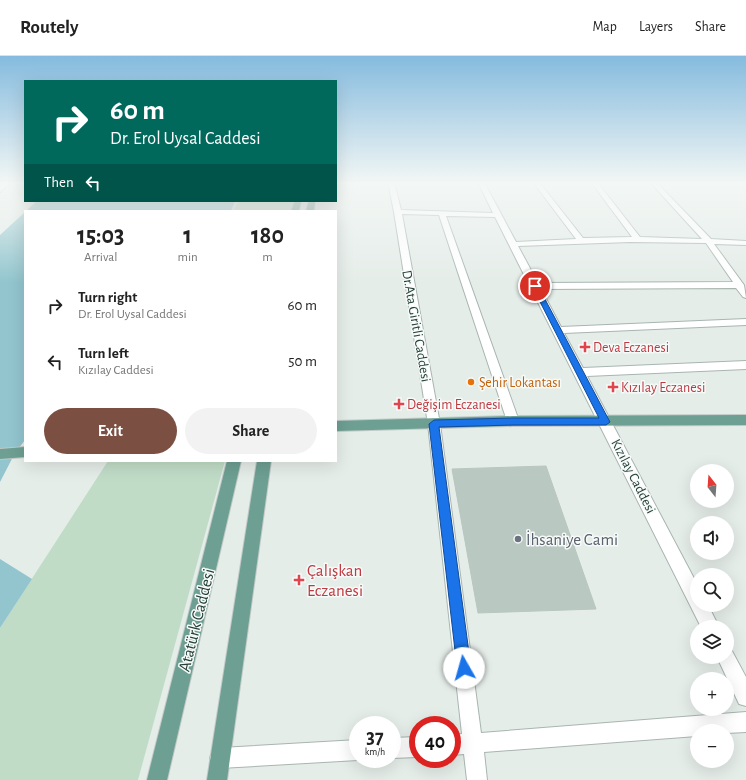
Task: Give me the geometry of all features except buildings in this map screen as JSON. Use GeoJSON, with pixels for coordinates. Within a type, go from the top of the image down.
{"type":"FeatureCollection","features":[{"type":"Feature","properties":{"kind":"main road"},"geometry":{"type":"LineString","coordinates":[[337,426],[514,422],[746,420]]}},
{"type":"Feature","properties":{"kind":"main road"},"geometry":{"type":"LineString","coordinates":[[0,454],[24,452]]}},
{"type":"Feature","properties":{"kind":"main road","name":"Atatürk Caddesi"},"geometry":{"type":"LineString","coordinates":[[157,780],[234,462]]}},
{"type":"Feature","properties":{"kind":"main road"},"geometry":{"type":"LineString","coordinates":[[217,780],[264,462]]}},
{"type":"Feature","properties":{"kind":"street","name":"Dr.Ata Giritli Caddesi"},"geometry":{"type":"LineString","coordinates":[[399,216],[434,424],[478,780]]}},
{"type":"Feature","properties":{"kind":"street"},"geometry":{"type":"LineString","coordinates":[[443,216],[514,422]]}},
{"type":"Feature","properties":{"kind":"street","name":"Kızılay Caddesi"},"geometry":{"type":"LineString","coordinates":[[497,216],[606,422],[690,587]]}},
{"type":"Feature","properties":{"kind":"street"},"geometry":{"type":"LineString","coordinates":[[562,216],[580,239]]}},
{"type":"Feature","properties":{"kind":"street"},"geometry":{"type":"LineString","coordinates":[[619,216],[637,239]]}},
{"type":"Feature","properties":{"kind":"street"},"geometry":{"type":"LineString","coordinates":[[685,216],[708,240],[746,294]]}},
{"type":"Feature","properties":{"kind":"street"},"geometry":{"type":"LineString","coordinates":[[513,244],[580,239],[708,240],[746,243]]}},
{"type":"Feature","properties":{"kind":"street"},"geometry":{"type":"LineString","coordinates":[[535,286],[740,285]]}},
{"type":"Feature","properties":{"kind":"street"},"geometry":{"type":"LineString","coordinates":[[558,330],[746,322]]}},
{"type":"Feature","properties":{"kind":"street"},"geometry":{"type":"LineString","coordinates":[[580,372],[746,365]]}},
{"type":"Feature","properties":{"kind":"street"},"geometry":{"type":"LineString","coordinates":[[730,664],[746,697]]}},
{"type":"Feature","properties":{"kind":"street"},"geometry":{"type":"LineString","coordinates":[[461,745],[746,722]]}},
{"type":"Feature","properties":{"kind":"street"},"geometry":{"type":"LineString","coordinates":[[220,758],[349,751]]}},
{"type":"Feature","properties":{"kind":"green space"},"geometry":{"type":"Polygon","coordinates":[[[107,462],[225,462],[138,780],[0,780],[0,628],[107,462]]]}},
{"type":"Feature","properties":{"kind":"water"},"geometry":{"type":"Polygon","coordinates":[[[21,216],[24,216],[24,441],[15,453],[0,482],[0,235],[21,216]]]}},
{"type":"Feature","properties":{"kind":"water"},"geometry":{"type":"Polygon","coordinates":[[[0,559],[32,579],[0,628],[0,559]]]}},
{"type":"Feature","properties":{"kind":"place","name":"Deva Eczanesi"},"geometry":{"type":"Point","coordinates":[585,347]}},
{"type":"Feature","properties":{"kind":"place","name":"Şehir Lokantası"},"geometry":{"type":"Point","coordinates":[471,382]}},
{"type":"Feature","properties":{"kind":"place","name":"Kızılay Eczanesi"},"geometry":{"type":"Point","coordinates":[613,387]}},
{"type":"Feature","properties":{"kind":"place","name":"Değişim Eczanesi"},"geometry":{"type":"Point","coordinates":[399,404]}},
{"type":"Feature","properties":{"kind":"place","name":"İhsaniye Cami"},"geometry":{"type":"Point","coordinates":[518,539]}},
{"type":"Feature","properties":{"kind":"place","name":"Çalışkan Eczanesi"},"geometry":{"type":"Point","coordinates":[299,580]}},
{"type":"Feature","properties":{"kind":"route"},"geometry":{"type":"LineString","coordinates":[[464,668],[434,424],[606,422],[535,286]]}}]}
